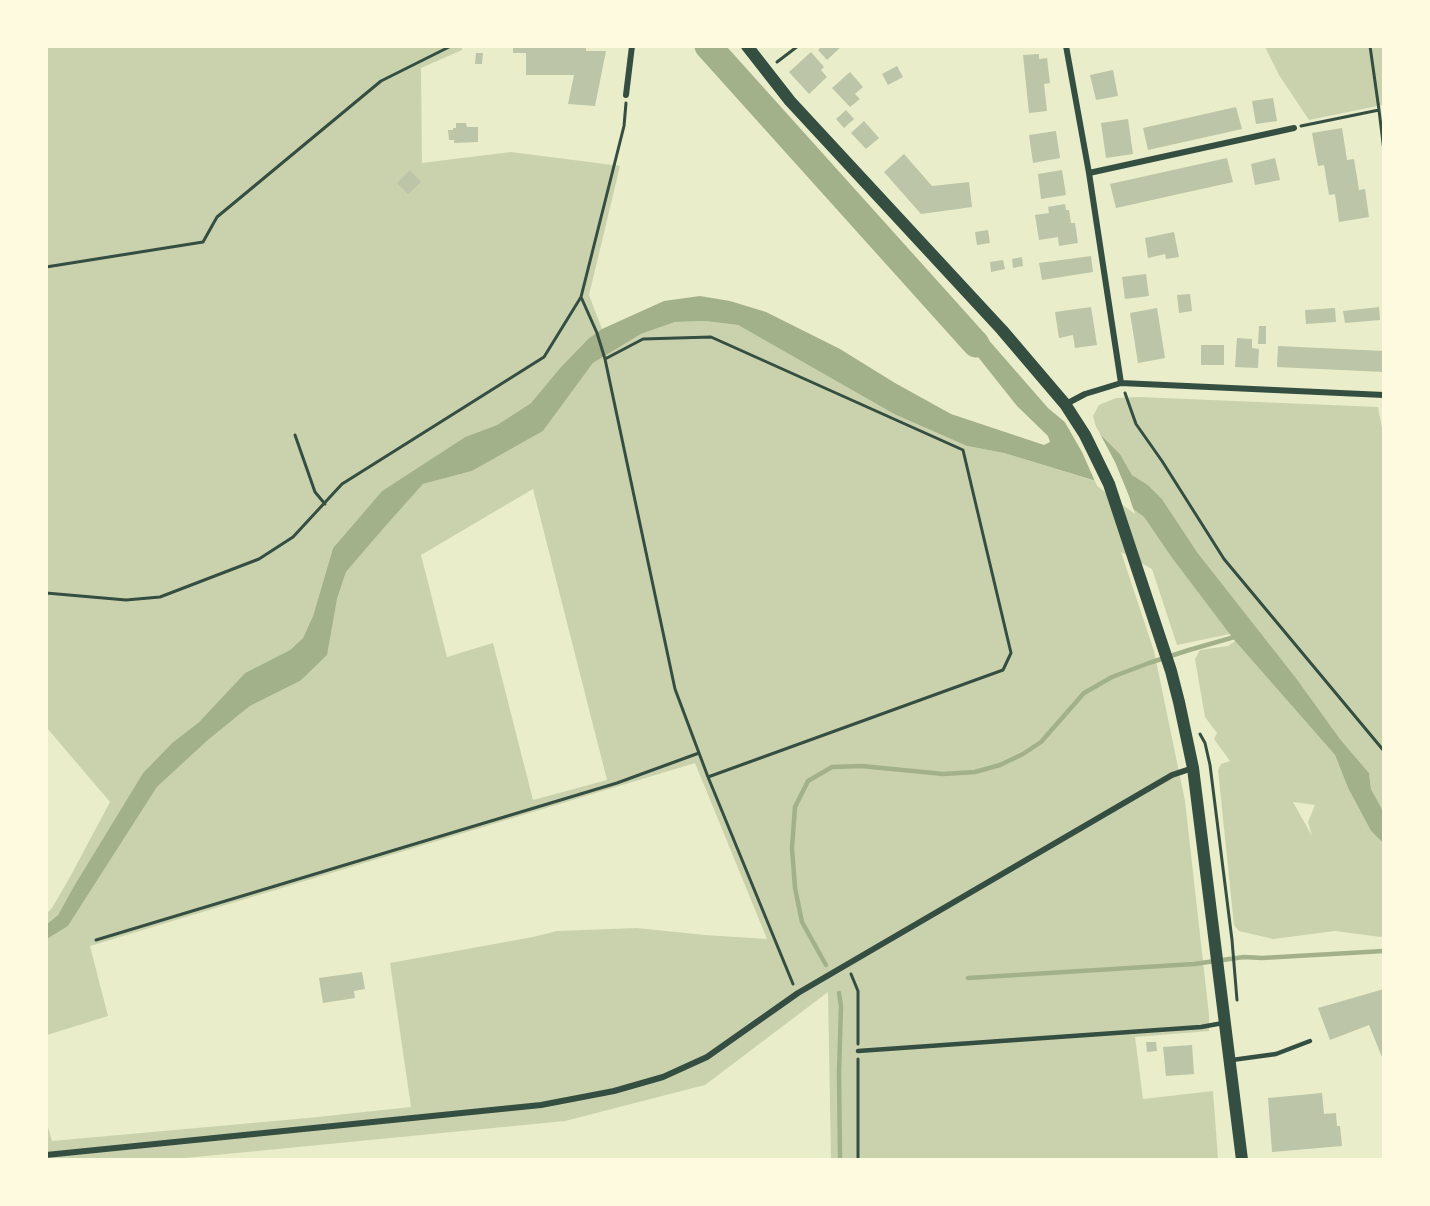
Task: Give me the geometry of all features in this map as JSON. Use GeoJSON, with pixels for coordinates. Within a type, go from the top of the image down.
{"type":"FeatureCollection","features":[{"type":"Feature","properties":{"kind":"main road"},"geometry":{"type":"LineString","coordinates":[[747,46],[790,101],[1002,330],[1065,404],[1085,435],[1109,484],[1171,671],[1193,768],[1242,1160]]}},
{"type":"Feature","properties":{"kind":"street"},"geometry":{"type":"LineString","coordinates":[[626,95],[632,46]]}},
{"type":"Feature","properties":{"kind":"street"},"geometry":{"type":"LineString","coordinates":[[1066,46],[1089,173],[1121,383]]}},
{"type":"Feature","properties":{"kind":"street"},"geometry":{"type":"LineString","coordinates":[[1089,173],[1294,128]]}},
{"type":"Feature","properties":{"kind":"street"},"geometry":{"type":"LineString","coordinates":[[1065,404],[1085,394],[1121,383],[1383,395]]}},
{"type":"Feature","properties":{"kind":"street"},"geometry":{"type":"LineString","coordinates":[[46,1155],[541,1105],[614,1091],[663,1077],[707,1057],[798,993],[1172,775],[1193,768]]}},
{"type":"Feature","properties":{"kind":"lane"},"geometry":{"type":"LineString","coordinates":[[858,1052],[1201,1027],[1224,1023]]}},
{"type":"Feature","properties":{"kind":"lane"},"geometry":{"type":"LineString","coordinates":[[1229,1061],[1276,1054],[1310,1041]]}},
{"type":"Feature","properties":{"kind":"path"},"geometry":{"type":"LineString","coordinates":[[46,267],[203,243],[217,217],[381,81],[451,46]]}},
{"type":"Feature","properties":{"kind":"path"},"geometry":{"type":"LineString","coordinates":[[766,71],[798,46]]}},
{"type":"Feature","properties":{"kind":"path"},"geometry":{"type":"LineString","coordinates":[[1371,46],[1383,151]]}},
{"type":"Feature","properties":{"kind":"path"},"geometry":{"type":"LineString","coordinates":[[46,593],[126,600],[160,597],[259,559],[293,537],[342,484],[544,357],[581,297],[624,126],[626,95]]}},
{"type":"Feature","properties":{"kind":"path"},"geometry":{"type":"LineString","coordinates":[[1294,128],[1379,110]]}},
{"type":"Feature","properties":{"kind":"path"},"geometry":{"type":"LineString","coordinates":[[581,297],[597,333],[605,359],[675,689],[708,777],[798,993]]}},
{"type":"Feature","properties":{"kind":"path"},"geometry":{"type":"LineString","coordinates":[[605,359],[643,339],[711,337],[963,450],[1011,653],[1003,670],[708,777]]}},
{"type":"Feature","properties":{"kind":"path"},"geometry":{"type":"LineString","coordinates":[[1121,383],[1136,424],[1224,560],[1383,751]]}},
{"type":"Feature","properties":{"kind":"path"},"geometry":{"type":"LineString","coordinates":[[295,435],[315,492],[325,504]]}},
{"type":"Feature","properties":{"kind":"path"},"geometry":{"type":"LineString","coordinates":[[96,940],[617,783],[699,753]]}},
{"type":"Feature","properties":{"kind":"path"},"geometry":{"type":"LineString","coordinates":[[1232,940],[1234,966]]}},
{"type":"Feature","properties":{"kind":"shaded area"},"geometry":{"type":"Polygon","coordinates":[[[47,47],[462,47],[462,50],[421,68],[422,163],[511,152],[620,166],[589,295],[602,329],[589,338],[560,368],[531,403],[497,425],[465,437],[382,491],[333,548],[313,616],[303,638],[290,650],[245,673],[199,722],[172,743],[143,773],[58,915],[47,924],[47,913],[70,877],[110,802],[47,728],[47,47]]]}},
{"type":"Feature","properties":{"kind":"shaded area"},"geometry":{"type":"Polygon","coordinates":[[[1265,47],[1383,47],[1383,111],[1382,105],[1309,120],[1279,75],[1265,47]]]}},
{"type":"Feature","properties":{"kind":"shaded area"},"geometry":{"type":"Polygon","coordinates":[[[700,296],[730,301],[766,312],[840,349],[951,414],[1044,445],[1050,442],[1048,436],[1017,406],[951,323],[952,298],[1048,408],[1066,423],[1099,433],[1120,454],[1132,475],[1148,485],[1162,499],[1197,552],[1296,678],[1340,739],[1369,773],[1371,789],[1383,811],[1383,843],[1371,831],[1348,788],[1335,755],[1235,641],[1144,517],[1096,481],[1004,453],[967,446],[894,414],[738,325],[705,321],[675,322],[641,334],[593,363],[543,431],[472,471],[423,484],[346,572],[337,599],[327,655],[300,681],[250,706],[208,740],[157,787],[68,926],[47,939],[47,924],[58,915],[143,773],[172,743],[199,722],[245,673],[290,650],[303,638],[313,616],[333,548],[382,491],[465,437],[497,425],[531,403],[560,368],[589,338],[602,329],[664,301],[700,296]]]}},
{"type":"Feature","properties":{"kind":"shaded area"},"geometry":{"type":"Polygon","coordinates":[[[705,321],[738,325],[894,414],[967,446],[1004,453],[1095,481],[1144,517],[1230,634],[1177,645],[1152,569],[1121,552],[1154,651],[1185,801],[1209,1015],[1209,1031],[1135,1037],[1143,1099],[1213,1091],[1218,1159],[831,1159],[828,992],[705,1085],[565,1121],[175,1159],[47,1160],[46,1120],[52,1141],[411,1107],[390,963],[557,931],[637,928],[767,939],[695,763],[90,946],[108,1016],[47,1035],[47,939],[68,926],[157,787],[208,740],[250,706],[300,681],[337,599],[346,572],[383,529],[423,484],[472,471],[543,431],[593,363],[641,334],[675,322],[705,321]],[[533,489],[421,555],[447,657],[493,643],[533,800],[607,780],[533,489]]]}},
{"type":"Feature","properties":{"kind":"shaded area"},"geometry":{"type":"Polygon","coordinates":[[[1116,398],[1378,407],[1384,438],[1383,811],[1371,789],[1369,773],[1340,739],[1296,678],[1197,552],[1162,499],[1148,485],[1132,475],[1120,454],[1099,433],[1093,416],[1099,405],[1116,398]]]}},
{"type":"Feature","properties":{"kind":"shaded area"},"geometry":{"type":"Polygon","coordinates":[[[1235,641],[1335,755],[1348,788],[1371,831],[1383,843],[1383,936],[1335,931],[1273,939],[1239,931],[1234,925],[1218,770],[1221,764],[1230,761],[1214,739],[1217,733],[1205,717],[1195,659],[1200,650],[1228,646],[1235,641]],[[1293,802],[1312,836],[1308,822],[1315,805],[1293,802]]]}},
{"type":"Feature","properties":{"kind":"pier"},"geometry":{"type":"Polygon","coordinates":[[[1063,419],[1098,430],[1115,462],[1135,514],[1097,486],[1082,452],[1063,419]]]}},
{"type":"Feature","properties":{"kind":"building"},"geometry":{"type":"Polygon","coordinates":[[[513,46],[586,46],[586,51],[606,51],[595,106],[568,104],[574,75],[526,75],[526,53],[513,53],[513,46]]]}},
{"type":"Feature","properties":{"kind":"building"},"geometry":{"type":"Polygon","coordinates":[[[822,46],[842,46],[827,60],[818,50],[822,46]]]}},
{"type":"Feature","properties":{"kind":"building"},"geometry":{"type":"Polygon","coordinates":[[[811,52],[824,67],[821,70],[827,77],[809,94],[789,72],[811,52]]]}},
{"type":"Feature","properties":{"kind":"building"},"geometry":{"type":"Polygon","coordinates":[[[476,53],[483,53],[482,64],[475,64],[476,53]]]}},
{"type":"Feature","properties":{"kind":"building"},"geometry":{"type":"Polygon","coordinates":[[[1039,54],[1039,59],[1047,58],[1050,83],[1044,84],[1047,111],[1029,113],[1023,55],[1039,54]]]}},
{"type":"Feature","properties":{"kind":"building"},"geometry":{"type":"Polygon","coordinates":[[[897,66],[903,77],[888,85],[882,74],[897,66]]]}},
{"type":"Feature","properties":{"kind":"building"},"geometry":{"type":"Polygon","coordinates":[[[1113,70],[1118,96],[1096,100],[1090,75],[1113,70]]]}},
{"type":"Feature","properties":{"kind":"building"},"geometry":{"type":"Polygon","coordinates":[[[850,72],[863,87],[855,94],[860,99],[850,107],[832,88],[850,72]]]}},
{"type":"Feature","properties":{"kind":"building"},"geometry":{"type":"Polygon","coordinates":[[[1273,98],[1277,121],[1256,124],[1252,101],[1273,98]]]}},
{"type":"Feature","properties":{"kind":"building"},"geometry":{"type":"Polygon","coordinates":[[[1236,107],[1242,129],[1148,150],[1143,128],[1236,107]]]}},
{"type":"Feature","properties":{"kind":"building"},"geometry":{"type":"Polygon","coordinates":[[[846,110],[854,119],[844,128],[836,119],[846,110]]]}},
{"type":"Feature","properties":{"kind":"building"},"geometry":{"type":"Polygon","coordinates":[[[1128,119],[1133,154],[1106,158],[1101,123],[1128,119]]]}},
{"type":"Feature","properties":{"kind":"building"},"geometry":{"type":"Polygon","coordinates":[[[864,121],[879,138],[866,149],[851,133],[864,121]]]}},
{"type":"Feature","properties":{"kind":"building"},"geometry":{"type":"Polygon","coordinates":[[[456,123],[466,123],[467,127],[478,127],[478,142],[454,143],[454,140],[449,140],[448,130],[456,128],[456,123]]]}},
{"type":"Feature","properties":{"kind":"building"},"geometry":{"type":"Polygon","coordinates":[[[1342,128],[1347,160],[1354,159],[1359,190],[1365,189],[1369,217],[1339,222],[1335,194],[1329,195],[1324,165],[1318,166],[1312,133],[1342,128]]]}},
{"type":"Feature","properties":{"kind":"building"},"geometry":{"type":"Polygon","coordinates":[[[1056,131],[1060,158],[1033,163],[1029,135],[1056,131]]]}},
{"type":"Feature","properties":{"kind":"building"},"geometry":{"type":"Polygon","coordinates":[[[904,154],[932,186],[969,182],[972,207],[921,214],[884,172],[904,154]]]}},
{"type":"Feature","properties":{"kind":"building"},"geometry":{"type":"Polygon","coordinates":[[[1227,158],[1233,182],[1116,208],[1110,184],[1227,158]]]}},
{"type":"Feature","properties":{"kind":"building"},"geometry":{"type":"Polygon","coordinates":[[[1275,158],[1280,180],[1255,185],[1251,164],[1275,158]]]}},
{"type":"Feature","properties":{"kind":"building"},"geometry":{"type":"Polygon","coordinates":[[[410,170],[421,182],[408,194],[397,183],[410,170]]]}},
{"type":"Feature","properties":{"kind":"building"},"geometry":{"type":"Polygon","coordinates":[[[1062,170],[1066,195],[1041,199],[1038,174],[1062,170]]]}},
{"type":"Feature","properties":{"kind":"building"},"geometry":{"type":"Polygon","coordinates":[[[1065,204],[1066,210],[1069,210],[1071,223],[1075,223],[1078,243],[1059,246],[1058,237],[1039,240],[1035,215],[1049,213],[1048,207],[1065,204]]]}},
{"type":"Feature","properties":{"kind":"building"},"geometry":{"type":"Polygon","coordinates":[[[988,230],[990,243],[977,245],[975,232],[988,230]]]}},
{"type":"Feature","properties":{"kind":"building"},"geometry":{"type":"Polygon","coordinates":[[[1174,232],[1179,257],[1166,259],[1165,254],[1148,258],[1145,238],[1174,232]]]}},
{"type":"Feature","properties":{"kind":"building"},"geometry":{"type":"Polygon","coordinates":[[[1091,256],[1093,272],[1042,280],[1039,263],[1091,256]]]}},
{"type":"Feature","properties":{"kind":"building"},"geometry":{"type":"Polygon","coordinates":[[[1022,257],[1023,266],[1013,268],[1012,259],[1022,257]]]}},
{"type":"Feature","properties":{"kind":"building"},"geometry":{"type":"Polygon","coordinates":[[[1003,260],[1005,269],[991,272],[990,262],[1003,260]]]}},
{"type":"Feature","properties":{"kind":"building"},"geometry":{"type":"Polygon","coordinates":[[[1146,274],[1149,296],[1125,299],[1122,277],[1146,274]]]}},
{"type":"Feature","properties":{"kind":"building"},"geometry":{"type":"Polygon","coordinates":[[[1190,294],[1192,311],[1179,313],[1177,295],[1190,294]]]}},
{"type":"Feature","properties":{"kind":"building"},"geometry":{"type":"Polygon","coordinates":[[[1091,307],[1097,345],[1075,348],[1073,335],[1059,338],[1055,312],[1091,307]]]}},
{"type":"Feature","properties":{"kind":"building"},"geometry":{"type":"Polygon","coordinates":[[[1379,307],[1380,320],[1345,323],[1343,311],[1379,307]]]}},
{"type":"Feature","properties":{"kind":"building"},"geometry":{"type":"Polygon","coordinates":[[[1157,308],[1165,358],[1138,363],[1130,313],[1157,308]]]}},
{"type":"Feature","properties":{"kind":"building"},"geometry":{"type":"Polygon","coordinates":[[[1335,308],[1336,322],[1306,324],[1305,310],[1335,308]]]}},
{"type":"Feature","properties":{"kind":"building"},"geometry":{"type":"Polygon","coordinates":[[[1259,326],[1266,326],[1266,344],[1258,344],[1259,326]]]}},
{"type":"Feature","properties":{"kind":"building"},"geometry":{"type":"Polygon","coordinates":[[[1237,338],[1252,339],[1252,348],[1259,349],[1258,368],[1235,367],[1237,338]]]}},
{"type":"Feature","properties":{"kind":"building"},"geometry":{"type":"Polygon","coordinates":[[[1201,345],[1224,345],[1224,365],[1201,365],[1201,345]]]}},
{"type":"Feature","properties":{"kind":"building"},"geometry":{"type":"Polygon","coordinates":[[[1278,346],[1384,351],[1384,372],[1277,367],[1278,346]]]}},
{"type":"Feature","properties":{"kind":"building"},"geometry":{"type":"Polygon","coordinates":[[[362,972],[365,989],[354,991],[355,998],[323,1003],[319,978],[362,972]]]}},
{"type":"Feature","properties":{"kind":"building"},"geometry":{"type":"Polygon","coordinates":[[[1384,989],[1384,1062],[1369,1025],[1330,1040],[1318,1008],[1384,989]]]}},
{"type":"Feature","properties":{"kind":"building"},"geometry":{"type":"Polygon","coordinates":[[[1146,1042],[1156,1042],[1157,1051],[1147,1052],[1146,1042]]]}},
{"type":"Feature","properties":{"kind":"building"},"geometry":{"type":"Polygon","coordinates":[[[1192,1045],[1194,1074],[1166,1076],[1163,1047],[1192,1045]]]}},
{"type":"Feature","properties":{"kind":"building"},"geometry":{"type":"Polygon","coordinates":[[[1322,1093],[1324,1114],[1336,1113],[1342,1146],[1272,1152],[1268,1098],[1322,1093]]]}},
{"type":"Feature","properties":{"kind":"waterway"},"geometry":{"type":"LineString","coordinates":[[708,46],[976,344]]}},
{"type":"Feature","properties":{"kind":"waterway"},"geometry":{"type":"LineString","coordinates":[[826,965],[802,922],[795,888],[792,848],[795,807],[808,781],[832,767],[862,766],[943,774],[975,772],[1000,765],[1041,742],[1084,693],[1112,677],[1149,663],[1238,636]]}},
{"type":"Feature","properties":{"kind":"waterway"},"geometry":{"type":"LineString","coordinates":[[968,978],[1194,964],[1244,957],[1384,951]]}},
{"type":"Feature","properties":{"kind":"waterway"},"geometry":{"type":"LineString","coordinates":[[839,993],[841,1006],[840,1160]]}}]}
